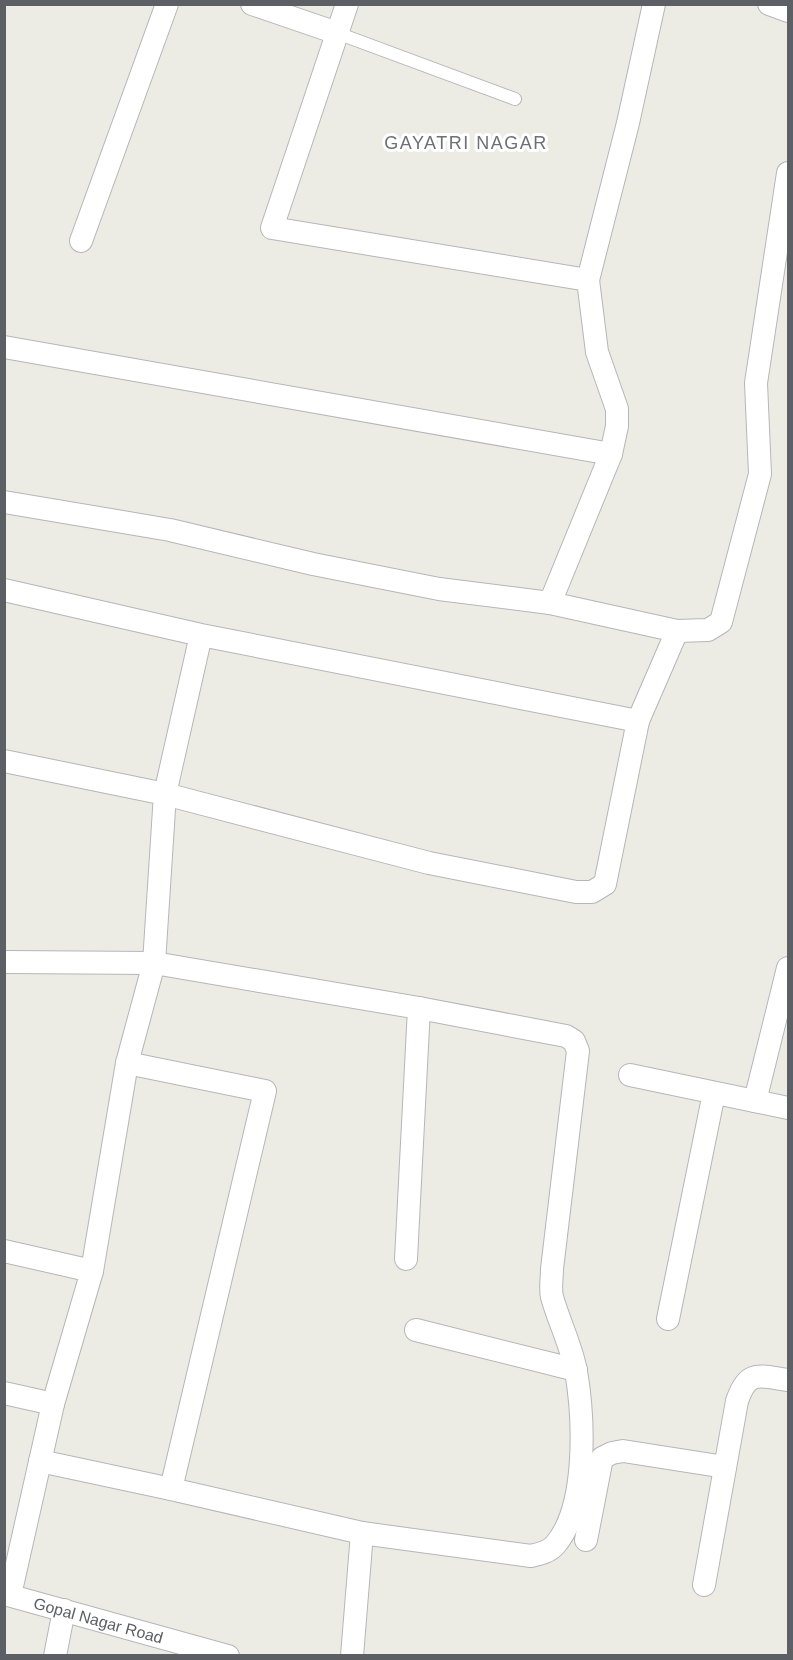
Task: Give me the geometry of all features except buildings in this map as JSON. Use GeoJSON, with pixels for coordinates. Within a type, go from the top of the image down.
{"type":"FeatureCollection","features":[{"type":"Feature","properties":{"kind":"street"},"geometry":{"type":"LineString","coordinates":[[81,241],[167,4]]}},
{"type":"Feature","properties":{"kind":"street"},"geometry":{"type":"LineString","coordinates":[[252,4],[337,33]]}},
{"type":"Feature","properties":{"kind":"street"},"geometry":{"type":"LineString","coordinates":[[347,4],[272,228],[588,280]]}},
{"type":"Feature","properties":{"kind":"street"},"geometry":{"type":"LineString","coordinates":[[550,603],[611,454],[617,426],[617,409],[597,352],[588,280],[628,123],[654,4]]}},
{"type":"Feature","properties":{"kind":"street"},"geometry":{"type":"LineString","coordinates":[[769,4],[789,11]]}},
{"type":"Feature","properties":{"kind":"street"},"geometry":{"type":"LineString","coordinates":[[4,502],[170,530],[313,564],[439,589],[550,603],[677,631],[708,630],[721,622],[760,474],[756,383],[789,173]]}},
{"type":"Feature","properties":{"kind":"street"},"geometry":{"type":"LineString","coordinates":[[4,347],[611,454]]}},
{"type":"Feature","properties":{"kind":"street"},"geometry":{"type":"LineString","coordinates":[[4,591],[201,635],[638,721]]}},
{"type":"Feature","properties":{"kind":"street"},"geometry":{"type":"LineString","coordinates":[[4,761],[165,794],[429,863],[576,892],[592,892],[605,884],[638,721],[677,631]]}},
{"type":"Feature","properties":{"kind":"street"},"geometry":{"type":"LineString","coordinates":[[7,1595],[53,1404],[92,1270],[127,1063],[153,963],[165,794],[201,635]]}},
{"type":"Feature","properties":{"kind":"street"},"geometry":{"type":"LineString","coordinates":[[4,962],[153,963],[419,1008],[566,1036],[574,1041],[578,1051],[552,1269],[552,1295],[576,1370],[582,1424],[578,1492],[569,1525],[554,1546],[544,1553],[531,1556],[362,1533],[40,1461]]}},
{"type":"Feature","properties":{"kind":"street"},"geometry":{"type":"LineString","coordinates":[[755,1101],[789,968]]}},
{"type":"Feature","properties":{"kind":"street"},"geometry":{"type":"LineString","coordinates":[[406,1259],[419,1008]]}},
{"type":"Feature","properties":{"kind":"street"},"geometry":{"type":"LineString","coordinates":[[127,1063],[265,1091],[171,1490]]}},
{"type":"Feature","properties":{"kind":"street"},"geometry":{"type":"LineString","coordinates":[[630,1075],[789,1108]]}},
{"type":"Feature","properties":{"kind":"street"},"geometry":{"type":"LineString","coordinates":[[668,1319],[714,1093]]}},
{"type":"Feature","properties":{"kind":"street"},"geometry":{"type":"LineString","coordinates":[[4,1251],[92,1270]]}},
{"type":"Feature","properties":{"kind":"street"},"geometry":{"type":"LineString","coordinates":[[416,1330],[576,1370]]}},
{"type":"Feature","properties":{"kind":"street"},"geometry":{"type":"LineString","coordinates":[[704,1585],[737,1401],[742,1387],[749,1379],[757,1376],[789,1380]]}},
{"type":"Feature","properties":{"kind":"street"},"geometry":{"type":"LineString","coordinates":[[4,1393],[53,1404]]}},
{"type":"Feature","properties":{"kind":"street"},"geometry":{"type":"LineString","coordinates":[[586,1540],[602,1458],[623,1451],[725,1467]]}},
{"type":"Feature","properties":{"kind":"street"},"geometry":{"type":"LineString","coordinates":[[352,1656],[362,1533]]}},
{"type":"Feature","properties":{"kind":"street","name":"Gopal Nagar Road"},"geometry":{"type":"LineString","coordinates":[[7,1595],[205,1653],[228,1656]]}},
{"type":"Feature","properties":{"kind":"street"},"geometry":{"type":"LineString","coordinates":[[55,1656],[64,1610]]}},
{"type":"Feature","properties":{"kind":"lane"},"geometry":{"type":"LineString","coordinates":[[337,33],[515,99]]}},
{"type":"Feature","properties":{"kind":"district","name":"GAYATRI NAGAR"},"geometry":{"type":"Point","coordinates":[466,143]}}]}
